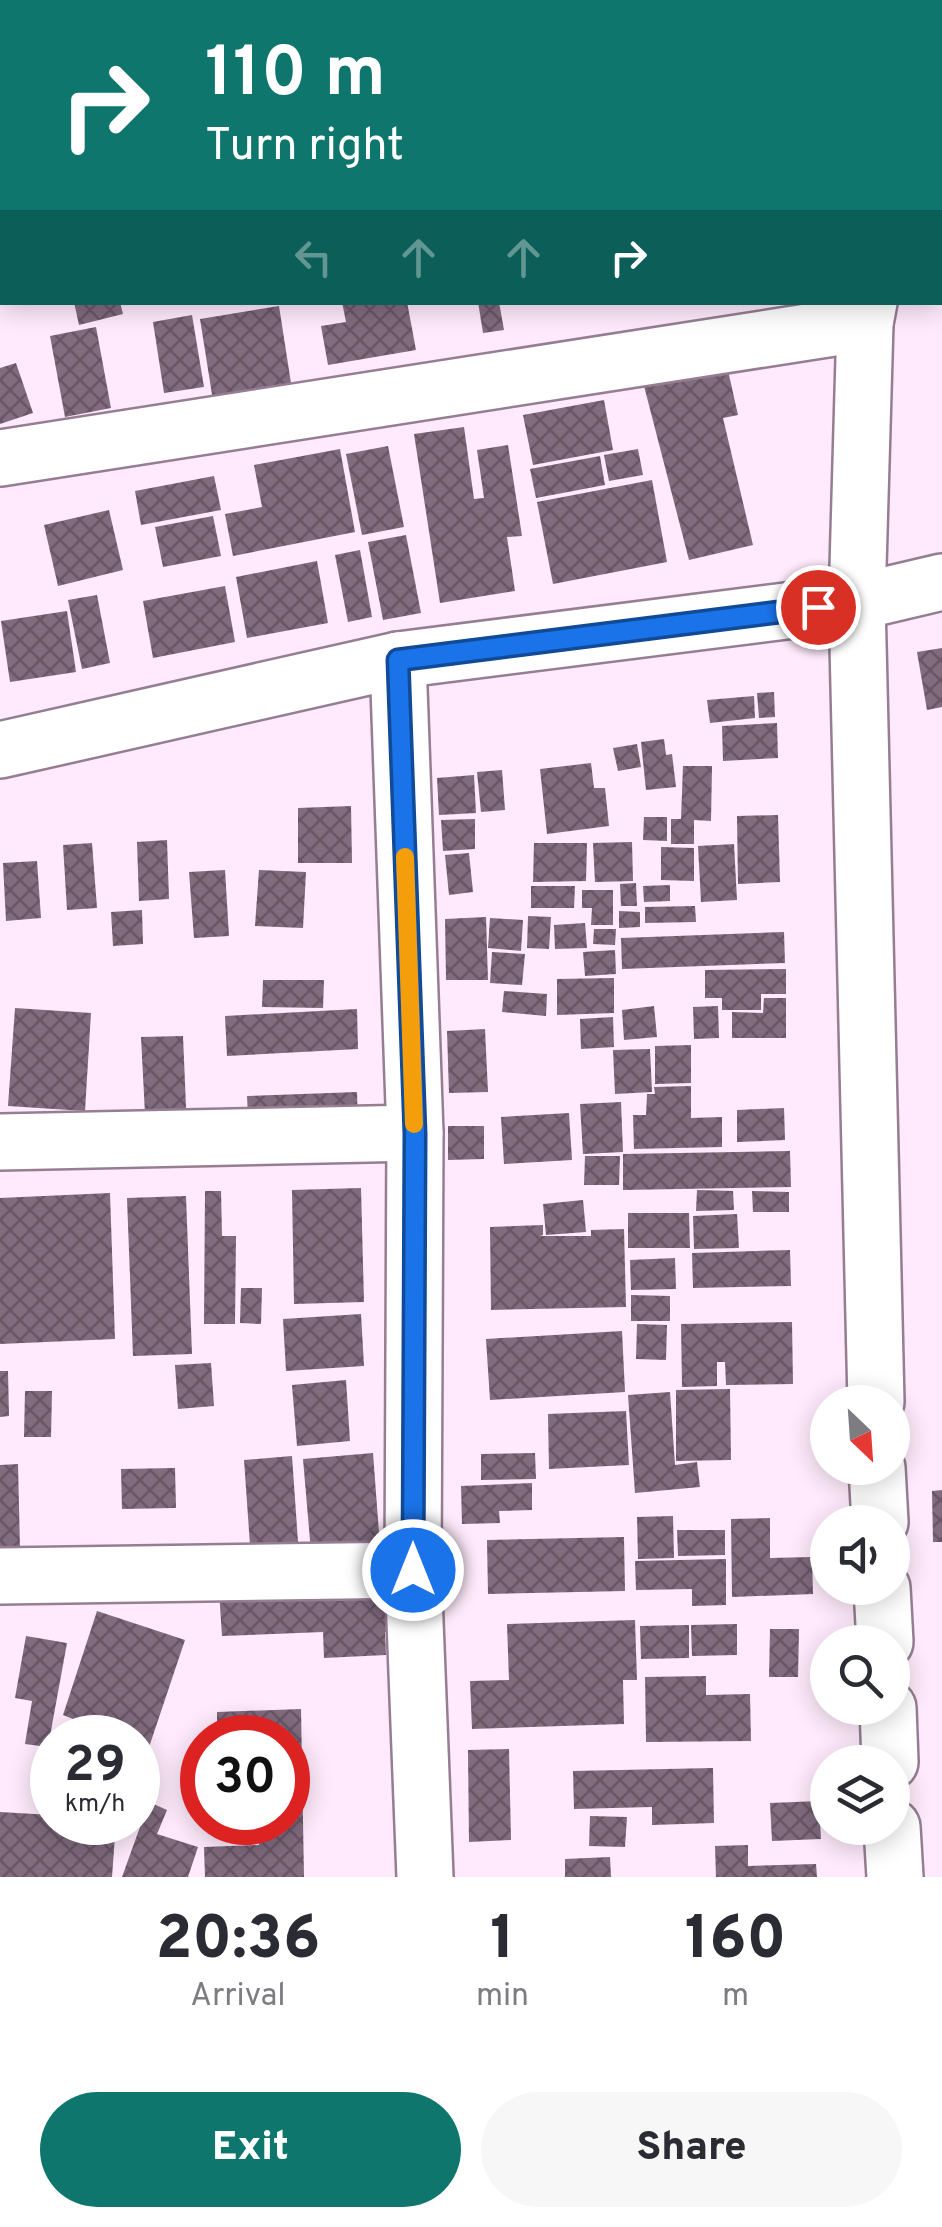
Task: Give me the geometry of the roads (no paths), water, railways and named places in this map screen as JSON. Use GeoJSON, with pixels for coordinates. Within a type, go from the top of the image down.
{"type":"FeatureCollection","features":[{"type":"Feature","properties":{"kind":"street"},"geometry":{"type":"LineString","coordinates":[[0,458],[867,313],[857,602],[876,1385]]}},
{"type":"Feature","properties":{"kind":"street"},"geometry":{"type":"LineString","coordinates":[[0,750],[398,660],[857,602],[942,582]]}},
{"type":"Feature","properties":{"kind":"street"},"geometry":{"type":"LineString","coordinates":[[398,660],[415,1134],[413,1570],[425,1877]]}},
{"type":"Feature","properties":{"kind":"street"},"geometry":{"type":"LineString","coordinates":[[0,1142],[415,1134]]}},
{"type":"Feature","properties":{"kind":"street"},"geometry":{"type":"LineString","coordinates":[[0,1576],[413,1570]]}},
{"type":"Feature","properties":{"kind":"street"},"geometry":{"type":"LineString","coordinates":[[893,1845],[894,1877]]}}]}
